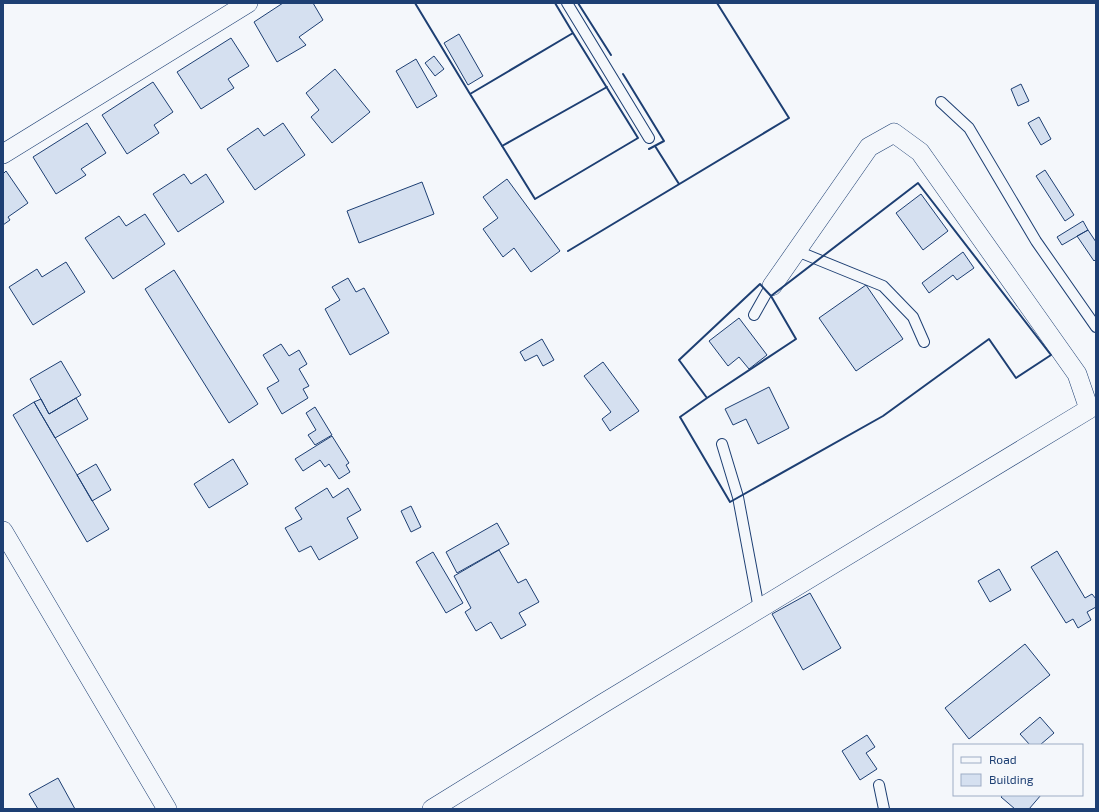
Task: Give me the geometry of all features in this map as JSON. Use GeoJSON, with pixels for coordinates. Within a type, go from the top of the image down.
{"type":"FeatureCollection","features":[{"type":"Feature","properties":{"kind":"street"},"geometry":{"type":"LineString","coordinates":[[3,154],[248,3]]}},
{"type":"Feature","properties":{"kind":"street"},"geometry":{"type":"LineString","coordinates":[[432,809],[1092,406],[1073,368],[920,152],[894,133],[869,147],[772,286]]}},
{"type":"Feature","properties":{"kind":"street"},"geometry":{"type":"LineString","coordinates":[[3,531],[167,809]]}},
{"type":"Feature","properties":{"kind":"lane"},"geometry":{"type":"LineString","coordinates":[[567,3],[649,138]]}},
{"type":"Feature","properties":{"kind":"lane"},"geometry":{"type":"LineString","coordinates":[[941,102],[968,128],[1036,241],[1096,327]]}},
{"type":"Feature","properties":{"kind":"lane"},"geometry":{"type":"LineString","coordinates":[[797,252],[883,286],[913,318],[924,342]]}},
{"type":"Feature","properties":{"kind":"lane"},"geometry":{"type":"LineString","coordinates":[[754,315],[772,286]]}},
{"type":"Feature","properties":{"kind":"lane"},"geometry":{"type":"LineString","coordinates":[[722,444],[738,497],[759,609]]}},
{"type":"Feature","properties":{"kind":"lane"},"geometry":{"type":"LineString","coordinates":[[879,785],[884,809]]}},
{"type":"Feature","properties":{"kind":"building"},"geometry":{"type":"Polygon","coordinates":[[[283,3],[313,3],[323,20],[299,37],[306,45],[277,62],[254,22],[283,3]]]}},
{"type":"Feature","properties":{"kind":"building"},"geometry":{"type":"Polygon","coordinates":[[[459,34],[483,76],[468,85],[444,43],[459,34]]]}},
{"type":"Feature","properties":{"kind":"building"},"geometry":{"type":"Polygon","coordinates":[[[231,38],[249,66],[228,79],[234,88],[201,109],[177,72],[231,38]]]}},
{"type":"Feature","properties":{"kind":"building"},"geometry":{"type":"Polygon","coordinates":[[[434,56],[444,69],[435,76],[425,63],[434,56]]]}},
{"type":"Feature","properties":{"kind":"building"},"geometry":{"type":"Polygon","coordinates":[[[416,59],[437,96],[417,108],[396,71],[416,59]]]}},
{"type":"Feature","properties":{"kind":"building"},"geometry":{"type":"Polygon","coordinates":[[[335,69],[370,112],[332,143],[311,117],[319,110],[306,93],[335,69]]]}},
{"type":"Feature","properties":{"kind":"building"},"geometry":{"type":"Polygon","coordinates":[[[153,82],[173,112],[154,125],[159,133],[127,154],[102,115],[153,82]]]}},
{"type":"Feature","properties":{"kind":"building"},"geometry":{"type":"Polygon","coordinates":[[[1021,84],[1029,101],[1018,106],[1011,89],[1021,84]]]}},
{"type":"Feature","properties":{"kind":"building"},"geometry":{"type":"Polygon","coordinates":[[[1039,117],[1051,139],[1041,145],[1028,123],[1039,117]]]}},
{"type":"Feature","properties":{"kind":"building"},"geometry":{"type":"Polygon","coordinates":[[[87,123],[106,153],[81,169],[86,175],[56,194],[33,157],[87,123]]]}},
{"type":"Feature","properties":{"kind":"building"},"geometry":{"type":"Polygon","coordinates":[[[283,123],[305,155],[255,190],[227,149],[258,128],[264,136],[283,123]]]}},
{"type":"Feature","properties":{"kind":"building"},"geometry":{"type":"Polygon","coordinates":[[[1045,170],[1074,215],[1065,221],[1036,176],[1045,170]]]}},
{"type":"Feature","properties":{"kind":"building"},"geometry":{"type":"Polygon","coordinates":[[[6,171],[28,203],[8,217],[10,220],[3,225],[3,174],[6,171]]]}},
{"type":"Feature","properties":{"kind":"building"},"geometry":{"type":"Polygon","coordinates":[[[184,174],[191,184],[206,174],[224,202],[178,232],[153,194],[184,174]]]}},
{"type":"Feature","properties":{"kind":"building"},"geometry":{"type":"Polygon","coordinates":[[[507,179],[560,251],[531,272],[514,248],[503,257],[483,229],[498,218],[483,197],[507,179]]]}},
{"type":"Feature","properties":{"kind":"building"},"geometry":{"type":"Polygon","coordinates":[[[422,182],[434,214],[359,243],[347,211],[422,182]]]}},
{"type":"Feature","properties":{"kind":"building"},"geometry":{"type":"Polygon","coordinates":[[[921,194],[948,231],[923,250],[896,213],[921,194]]]}},
{"type":"Feature","properties":{"kind":"building"},"geometry":{"type":"Polygon","coordinates":[[[145,214],[165,244],[113,279],[85,238],[119,216],[126,226],[145,214]]]}},
{"type":"Feature","properties":{"kind":"building"},"geometry":{"type":"Polygon","coordinates":[[[1083,221],[1088,230],[1062,245],[1057,237],[1083,221]]]}},
{"type":"Feature","properties":{"kind":"building"},"geometry":{"type":"Polygon","coordinates":[[[1088,230],[1096,242],[1096,259],[1094,261],[1077,236],[1088,230]]]}},
{"type":"Feature","properties":{"kind":"building"},"geometry":{"type":"Polygon","coordinates":[[[963,252],[974,268],[957,280],[953,275],[929,293],[922,283],[963,252]]]}},
{"type":"Feature","properties":{"kind":"building"},"geometry":{"type":"Polygon","coordinates":[[[66,262],[85,292],[33,325],[9,287],[37,269],[42,277],[66,262]]]}},
{"type":"Feature","properties":{"kind":"building"},"geometry":{"type":"Polygon","coordinates":[[[174,270],[258,404],[229,423],[145,289],[174,270]]]}},
{"type":"Feature","properties":{"kind":"building"},"geometry":{"type":"Polygon","coordinates":[[[348,278],[356,292],[364,288],[389,333],[350,355],[325,309],[340,300],[332,287],[348,278]]]}},
{"type":"Feature","properties":{"kind":"building"},"geometry":{"type":"Polygon","coordinates":[[[866,285],[903,339],[856,371],[819,318],[866,285]]]}},
{"type":"Feature","properties":{"kind":"building"},"geometry":{"type":"Polygon","coordinates":[[[739,318],[767,355],[749,369],[739,357],[728,366],[709,341],[739,318]]]}},
{"type":"Feature","properties":{"kind":"building"},"geometry":{"type":"Polygon","coordinates":[[[542,339],[554,360],[543,366],[537,355],[525,361],[520,352],[542,339]]]}},
{"type":"Feature","properties":{"kind":"building"},"geometry":{"type":"Polygon","coordinates":[[[281,344],[289,356],[299,350],[307,364],[299,369],[309,386],[303,389],[308,398],[282,414],[267,388],[279,381],[263,355],[281,344]]]}},
{"type":"Feature","properties":{"kind":"building"},"geometry":{"type":"Polygon","coordinates":[[[61,361],[81,395],[49,414],[30,379],[61,361]]]}},
{"type":"Feature","properties":{"kind":"building"},"geometry":{"type":"Polygon","coordinates":[[[603,362],[639,411],[610,431],[602,419],[611,412],[584,376],[603,362]]]}},
{"type":"Feature","properties":{"kind":"building"},"geometry":{"type":"Polygon","coordinates":[[[769,387],[789,428],[758,444],[746,419],[733,425],[725,409],[769,387]]]}},
{"type":"Feature","properties":{"kind":"building"},"geometry":{"type":"Polygon","coordinates":[[[76,398],[88,419],[55,438],[34,402],[41,399],[49,414],[76,398]]]}},
{"type":"Feature","properties":{"kind":"building"},"geometry":{"type":"Polygon","coordinates":[[[34,402],[109,529],[87,542],[13,415],[34,402]]]}},
{"type":"Feature","properties":{"kind":"building"},"geometry":{"type":"Polygon","coordinates":[[[315,407],[332,435],[315,445],[308,435],[316,430],[306,413],[315,407]]]}},
{"type":"Feature","properties":{"kind":"building"},"geometry":{"type":"Polygon","coordinates":[[[332,436],[349,463],[346,465],[350,472],[339,479],[329,464],[325,467],[320,460],[303,471],[295,459],[332,436]]]}},
{"type":"Feature","properties":{"kind":"building"},"geometry":{"type":"Polygon","coordinates":[[[233,459],[248,484],[209,508],[194,484],[233,459]]]}},
{"type":"Feature","properties":{"kind":"building"},"geometry":{"type":"Polygon","coordinates":[[[96,464],[111,490],[92,501],[77,475],[96,464]]]}},
{"type":"Feature","properties":{"kind":"building"},"geometry":{"type":"Polygon","coordinates":[[[327,488],[333,498],[348,488],[361,510],[347,518],[358,538],[319,560],[311,546],[299,552],[285,528],[302,519],[295,508],[327,488]]]}},
{"type":"Feature","properties":{"kind":"building"},"geometry":{"type":"Polygon","coordinates":[[[411,506],[421,527],[411,532],[401,511],[411,506]]]}},
{"type":"Feature","properties":{"kind":"building"},"geometry":{"type":"Polygon","coordinates":[[[497,523],[509,544],[457,573],[446,552],[497,523]]]}},
{"type":"Feature","properties":{"kind":"building"},"geometry":{"type":"Polygon","coordinates":[[[499,550],[518,583],[526,579],[539,602],[519,613],[526,625],[501,639],[491,622],[476,631],[465,612],[471,608],[454,576],[499,550]]]}},
{"type":"Feature","properties":{"kind":"building"},"geometry":{"type":"Polygon","coordinates":[[[1057,551],[1085,598],[1092,594],[1096,599],[1096,607],[1087,612],[1091,620],[1078,628],[1073,619],[1066,623],[1031,567],[1057,551]]]}},
{"type":"Feature","properties":{"kind":"building"},"geometry":{"type":"Polygon","coordinates":[[[433,552],[463,603],[446,613],[416,562],[433,552]]]}},
{"type":"Feature","properties":{"kind":"building"},"geometry":{"type":"Polygon","coordinates":[[[999,569],[1011,590],[990,602],[978,581],[999,569]]]}},
{"type":"Feature","properties":{"kind":"building"},"geometry":{"type":"Polygon","coordinates":[[[810,593],[841,648],[803,670],[772,614],[810,593]]]}},
{"type":"Feature","properties":{"kind":"building"},"geometry":{"type":"Polygon","coordinates":[[[1025,644],[1050,675],[969,739],[945,708],[1025,644]]]}},
{"type":"Feature","properties":{"kind":"building"},"geometry":{"type":"Polygon","coordinates":[[[1040,717],[1054,733],[1041,744],[1029,744],[1020,734],[1040,717]]]}},
{"type":"Feature","properties":{"kind":"building"},"geometry":{"type":"Polygon","coordinates":[[[867,735],[875,747],[866,753],[877,769],[860,780],[842,751],[867,735]]]}},
{"type":"Feature","properties":{"kind":"building"},"geometry":{"type":"Polygon","coordinates":[[[58,778],[75,809],[38,809],[29,794],[58,778]]]}},
{"type":"Feature","properties":{"kind":"building"},"geometry":{"type":"Polygon","coordinates":[[[1040,796],[1029,809],[1015,809],[1001,797],[1040,796]]]}},
{"type":"Feature","properties":{"kind":"wall"},"geometry":{"type":"LineString","coordinates":[[415,3],[470,94]]}},
{"type":"Feature","properties":{"kind":"wall"},"geometry":{"type":"LineString","coordinates":[[555,3],[573,33]]}},
{"type":"Feature","properties":{"kind":"wall"},"geometry":{"type":"LineString","coordinates":[[578,3],[611,55]]}},
{"type":"Feature","properties":{"kind":"wall"},"geometry":{"type":"LineString","coordinates":[[568,251],[789,118],[717,3]]}},
{"type":"Feature","properties":{"kind":"wall"},"geometry":{"type":"LineString","coordinates":[[573,33],[638,138],[535,199],[470,94],[573,33]]}},
{"type":"Feature","properties":{"kind":"wall"},"geometry":{"type":"LineString","coordinates":[[623,74],[664,141],[649,149]]}},
{"type":"Feature","properties":{"kind":"wall"},"geometry":{"type":"LineString","coordinates":[[502,146],[607,87]]}},
{"type":"Feature","properties":{"kind":"wall"},"geometry":{"type":"LineString","coordinates":[[655,146],[679,184]]}},
{"type":"Feature","properties":{"kind":"wall"},"geometry":{"type":"LineString","coordinates":[[918,183],[1051,355],[1016,378],[989,339],[883,416],[730,502],[680,417],[707,398],[679,360],[760,284],[771,296],[918,183]]}},
{"type":"Feature","properties":{"kind":"wall"},"geometry":{"type":"LineString","coordinates":[[707,398],[796,339],[771,296]]}}]}
